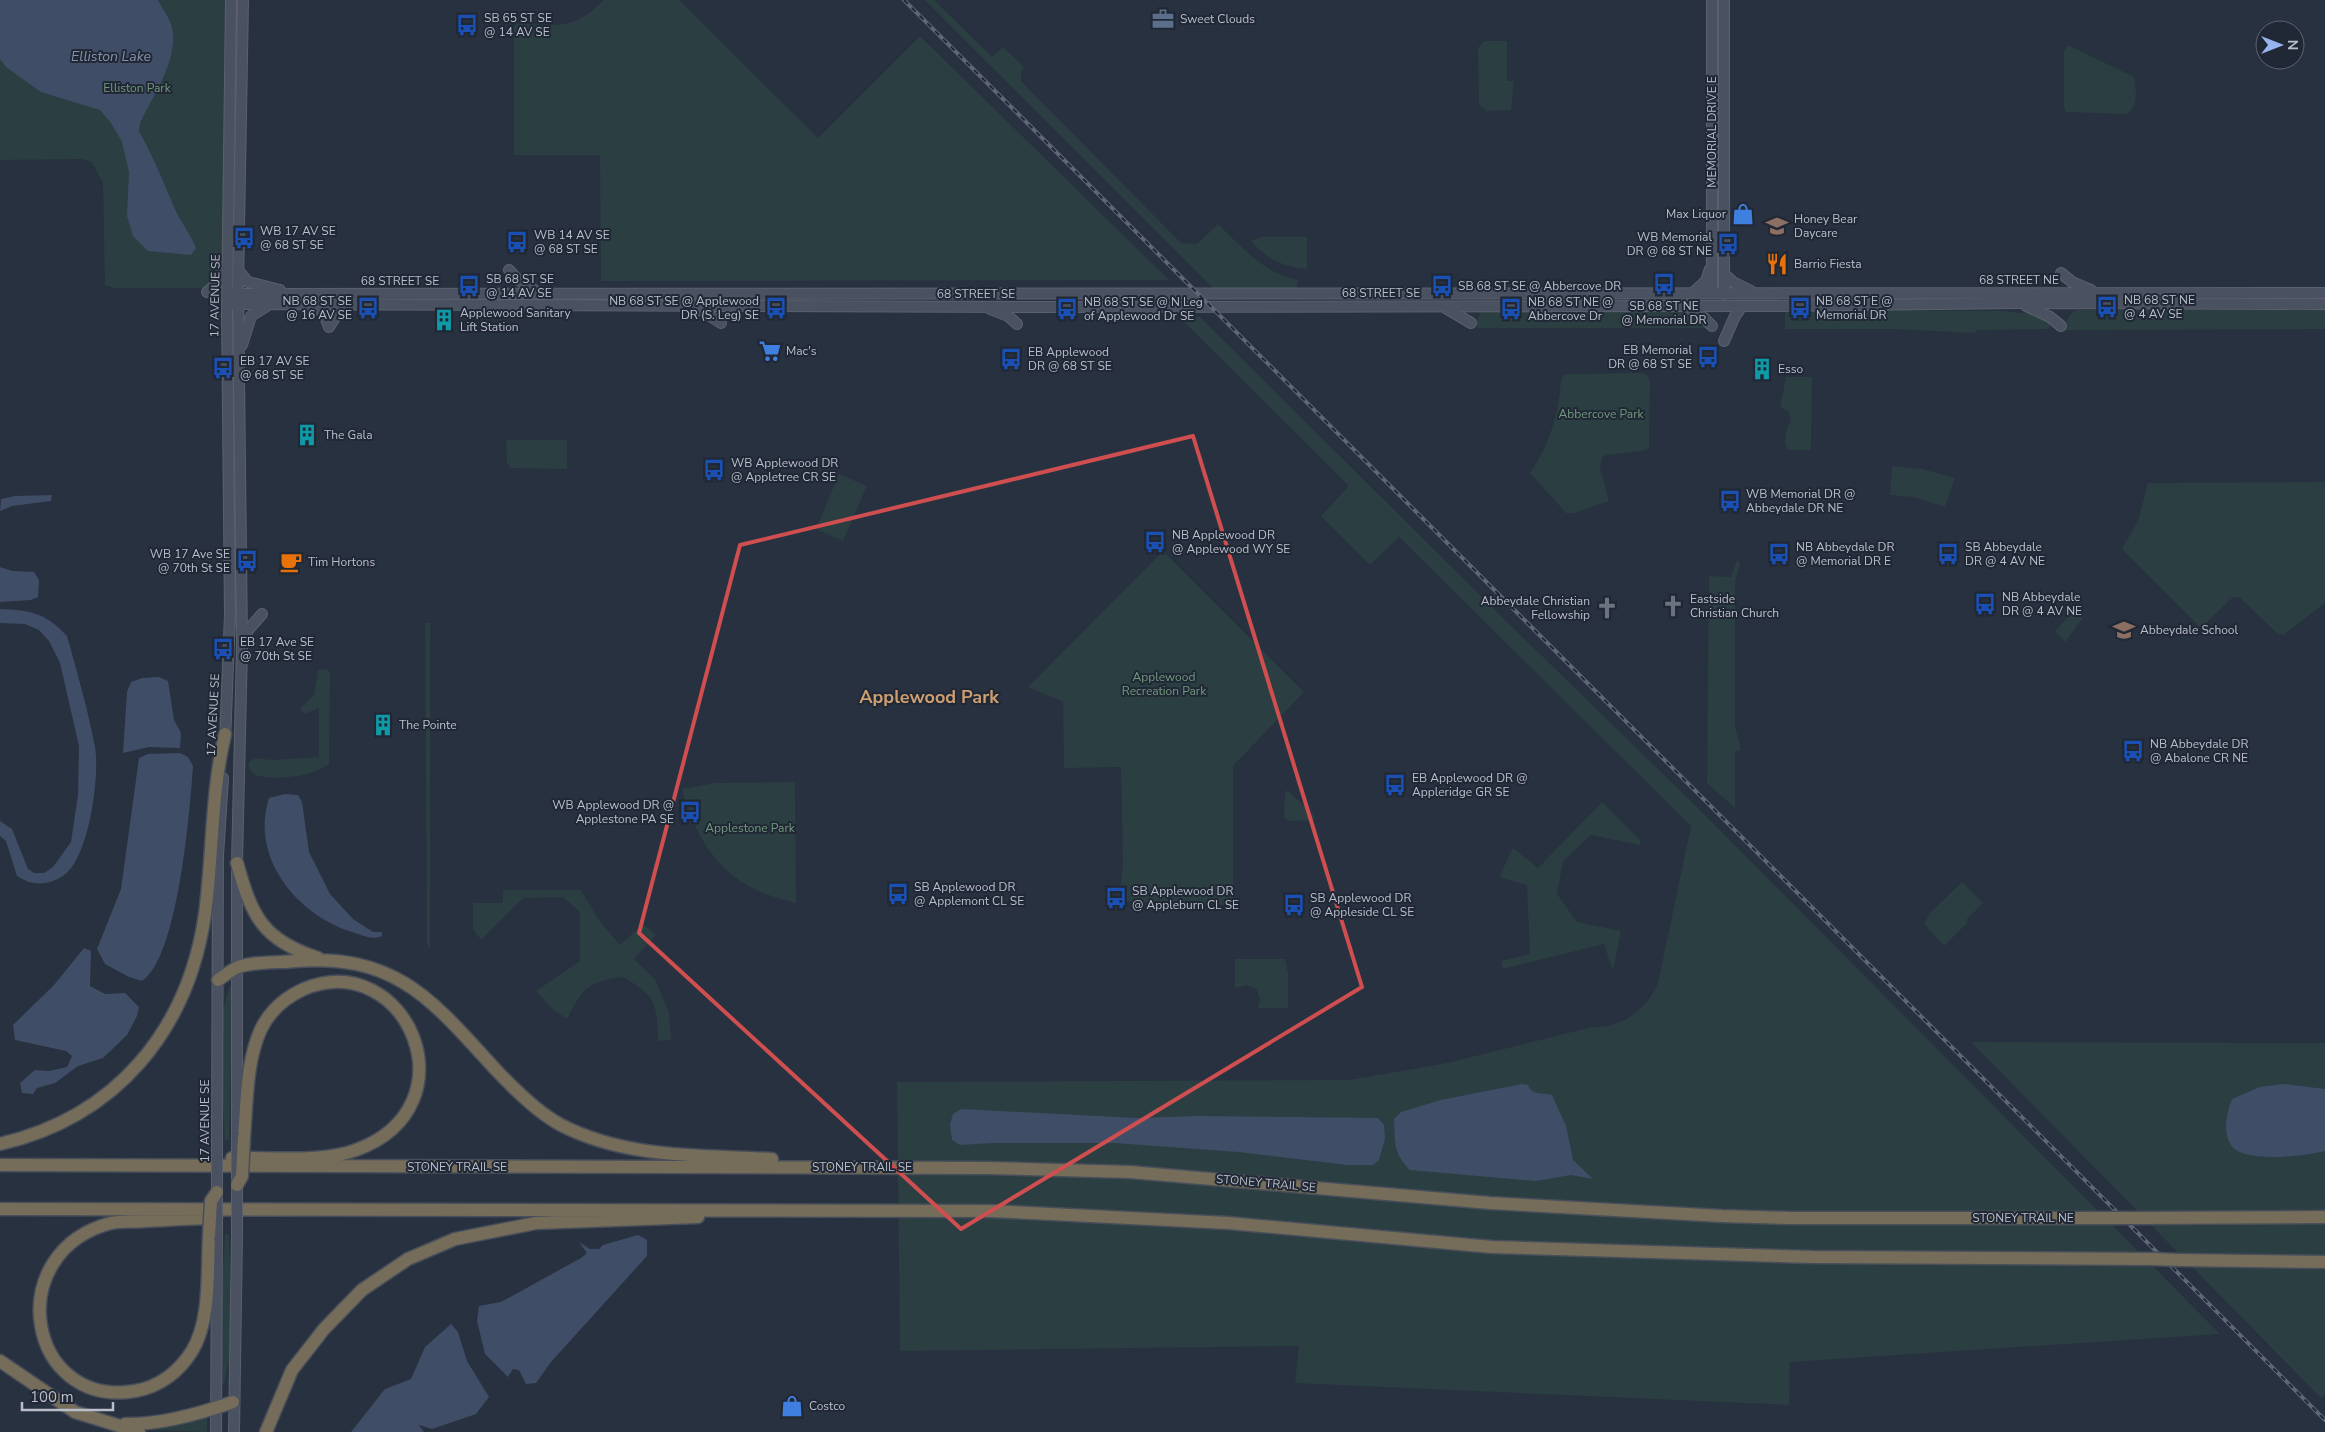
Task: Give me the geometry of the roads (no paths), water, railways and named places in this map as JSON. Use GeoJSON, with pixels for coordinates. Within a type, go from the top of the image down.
{"type":"FeatureCollection","features":[{"type":"Feature","properties":{"kind":"highway"},"geometry":{"type":"LineString","coordinates":[[0,1144],[53,1128],[86,1109],[108,1093],[146,1056],[174,1016],[198,952],[205,913],[219,762],[226,734]]}},
{"type":"Feature","properties":{"kind":"highway"},"geometry":{"type":"LineString","coordinates":[[237,863],[252,910],[267,930],[287,946],[328,961],[374,968],[424,995],[518,1093],[560,1125],[593,1140],[645,1152],[800,1160],[826,1166]]}},
{"type":"Feature","properties":{"kind":"highway"},"geometry":{"type":"LineString","coordinates":[[218,980],[238,967],[328,961]]}},
{"type":"Feature","properties":{"kind":"highway"},"geometry":{"type":"LineString","coordinates":[[48,1166],[58,1162],[312,1157],[355,1151],[391,1130],[402,1120],[416,1097],[419,1083],[420,1056],[417,1043],[405,1019],[386,999],[349,983],[322,983],[298,992],[287,999],[268,1017],[256,1041],[250,1066],[241,1138],[242,1176],[237,1186]]}},
{"type":"Feature","properties":{"kind":"highway","name":"STONEY TRAIL SE"},"geometry":{"type":"LineString","coordinates":[[0,1165],[826,1166],[1130,1172],[1490,1203],[1722,1216]]}},
{"type":"Feature","properties":{"kind":"highway"},"geometry":{"type":"LineString","coordinates":[[217,1192],[211,1201],[213,1236],[205,1300],[199,1332],[193,1350],[167,1379],[148,1389],[120,1393],[92,1389],[67,1376],[48,1355],[35,1328],[34,1299],[42,1269],[60,1246],[82,1233],[112,1223],[196,1218],[402,1214],[418,1210]]}},
{"type":"Feature","properties":{"kind":"highway"},"geometry":{"type":"LineString","coordinates":[[0,1209],[991,1211],[1228,1223],[1492,1247],[1722,1255],[2152,1259],[2325,1263]]}},
{"type":"Feature","properties":{"kind":"highway"},"geometry":{"type":"LineString","coordinates":[[266,1432],[292,1370],[324,1329],[362,1290],[408,1258],[455,1239],[546,1222],[635,1218],[902,1216],[916,1211]]}},
{"type":"Feature","properties":{"kind":"highway","name":"STONEY TRAIL NE"},"geometry":{"type":"LineString","coordinates":[[1722,1216],[1791,1218],[2325,1217]]}},
{"type":"Feature","properties":{"kind":"highway"},"geometry":{"type":"LineString","coordinates":[[0,1361],[75,1412],[139,1432]]}},
{"type":"Feature","properties":{"kind":"highway"},"geometry":{"type":"LineString","coordinates":[[107,1423],[148,1424],[216,1408],[233,1402]]}},
{"type":"Feature","properties":{"kind":"main road","name":"17 AVENUE SE"},"geometry":{"type":"LineString","coordinates":[[232,0],[229,258],[238,360],[242,646],[237,863],[241,1138]]}},
{"type":"Feature","properties":{"kind":"main road","name":"17 AVENUE SE"},"geometry":{"type":"LineString","coordinates":[[217,1192],[218,856],[226,734],[230,614],[232,299],[238,270],[243,0]]}},
{"type":"Feature","properties":{"kind":"main road","name":"MEMORIAL DRIVE E"},"geometry":{"type":"LineString","coordinates":[[1712,0],[1712,294]]}},
{"type":"Feature","properties":{"kind":"main road","name":"MEMORIAL DRIVE E"},"geometry":{"type":"LineString","coordinates":[[1724,0],[1724,294]]}},
{"type":"Feature","properties":{"kind":"main road"},"geometry":{"type":"LineString","coordinates":[[232,33],[243,33]]}},
{"type":"Feature","properties":{"kind":"main road"},"geometry":{"type":"LineString","coordinates":[[208,292],[220,279],[229,258]]}},
{"type":"Feature","properties":{"kind":"main road"},"geometry":{"type":"LineString","coordinates":[[1693,293],[1706,281],[1712,263]]}},
{"type":"Feature","properties":{"kind":"main road"},"geometry":{"type":"LineString","coordinates":[[238,270],[248,282],[295,294]]}},
{"type":"Feature","properties":{"kind":"main road"},"geometry":{"type":"LineString","coordinates":[[509,270],[516,278],[540,294]]}},
{"type":"Feature","properties":{"kind":"main road"},"geometry":{"type":"LineString","coordinates":[[2061,273],[2072,282],[2099,292]]}},
{"type":"Feature","properties":{"kind":"main road"},"geometry":{"type":"LineString","coordinates":[[1724,274],[1732,282],[1759,294]]}},
{"type":"Feature","properties":{"kind":"main road","name":"68 STREET NE"},"geometry":{"type":"LineString","coordinates":[[1712,294],[2099,292],[2325,294]]}},
{"type":"Feature","properties":{"kind":"main road","name":"68 STREET SE"},"geometry":{"type":"LineString","coordinates":[[232,299],[295,294],[1712,294]]}},
{"type":"Feature","properties":{"kind":"main road","name":"68 STREET SE"},"geometry":{"type":"LineString","coordinates":[[232,299],[271,304],[696,307],[1724,305]]}},
{"type":"Feature","properties":{"kind":"main road"},"geometry":{"type":"LineString","coordinates":[[2018,303],[2038,310],[2060,326]]}},
{"type":"Feature","properties":{"kind":"main road","name":"68 STREET NE"},"geometry":{"type":"LineString","coordinates":[[1724,305],[2018,303],[2325,304]]}},
{"type":"Feature","properties":{"kind":"main road"},"geometry":{"type":"LineString","coordinates":[[238,360],[251,316],[271,304]]}},
{"type":"Feature","properties":{"kind":"main road"},"geometry":{"type":"LineString","coordinates":[[314,304],[324,314],[329,327],[343,305]]}},
{"type":"Feature","properties":{"kind":"main road"},"geometry":{"type":"LineString","coordinates":[[1441,305],[1471,323]]}},
{"type":"Feature","properties":{"kind":"main road"},"geometry":{"type":"LineString","coordinates":[[1684,305],[1703,316],[1712,326]]}},
{"type":"Feature","properties":{"kind":"main road"},"geometry":{"type":"LineString","coordinates":[[982,306],[1008,316],[1017,324]]}},
{"type":"Feature","properties":{"kind":"main road"},"geometry":{"type":"LineString","coordinates":[[1724,341],[1734,316],[1742,306]]}},
{"type":"Feature","properties":{"kind":"main road"},"geometry":{"type":"LineString","coordinates":[[696,307],[721,323]]}},
{"type":"Feature","properties":{"kind":"main road"},"geometry":{"type":"LineString","coordinates":[[242,646],[248,630],[262,614]]}},
{"type":"Feature","properties":{"kind":"main road"},"geometry":{"type":"LineString","coordinates":[[234,1432],[237,1186]]}},
{"type":"Feature","properties":{"kind":"main road"},"geometry":{"type":"LineString","coordinates":[[213,1236],[216,1432]]}},
{"type":"Feature","properties":{"kind":"water","name":"Elliston Lake"},"geometry":{"type":"Polygon","coordinates":[[[0,0],[158,0],[171,24],[172,49],[164,75],[140,123],[139,131],[176,212],[196,248],[191,255],[148,251],[133,236],[127,216],[129,172],[122,142],[111,123],[100,110],[41,92],[6,67],[0,59],[0,0]]]}},
{"type":"Feature","properties":{"kind":"water"},"geometry":{"type":"Polygon","coordinates":[[[52,495],[51,501],[12,506],[0,511],[1,499],[15,496],[52,495]]]}},
{"type":"Feature","properties":{"kind":"water"},"geometry":{"type":"Polygon","coordinates":[[[0,567],[12,571],[34,572],[39,580],[38,597],[31,600],[0,602],[0,567]]]}},
{"type":"Feature","properties":{"kind":"water"},"geometry":{"type":"Polygon","coordinates":[[[0,609],[20,610],[37,614],[52,622],[67,636],[86,705],[95,747],[96,777],[94,796],[91,816],[80,853],[72,867],[63,876],[51,882],[40,884],[28,882],[17,876],[6,841],[0,836],[0,821],[12,829],[28,869],[34,873],[44,873],[53,867],[71,842],[78,795],[79,746],[60,663],[49,641],[39,630],[25,624],[0,623],[0,609]]]}},
{"type":"Feature","properties":{"kind":"water"},"geometry":{"type":"Polygon","coordinates":[[[159,677],[168,681],[174,720],[181,733],[180,748],[149,747],[123,753],[127,692],[131,682],[142,678],[159,677]]]}},
{"type":"Feature","properties":{"kind":"water"},"geometry":{"type":"Polygon","coordinates":[[[180,753],[188,757],[193,766],[189,815],[180,881],[165,944],[154,967],[142,981],[129,977],[105,964],[97,949],[121,889],[139,758],[148,754],[180,753]]]}},
{"type":"Feature","properties":{"kind":"water"},"geometry":{"type":"Polygon","coordinates":[[[285,794],[298,795],[302,802],[309,852],[330,894],[353,919],[373,932],[382,932],[382,936],[374,938],[366,936],[330,923],[311,911],[295,897],[282,880],[272,861],[266,841],[265,820],[269,798],[285,794]]]}},
{"type":"Feature","properties":{"kind":"water"},"geometry":{"type":"Polygon","coordinates":[[[84,948],[91,951],[90,986],[105,994],[125,993],[139,1007],[137,1016],[127,1035],[103,1058],[78,1066],[55,1083],[37,1088],[33,1094],[22,1093],[20,1083],[35,1070],[49,1071],[67,1067],[72,1056],[66,1051],[15,1040],[13,1025],[54,985],[84,948]]]}},
{"type":"Feature","properties":{"kind":"water"},"geometry":{"type":"Polygon","coordinates":[[[1522,1084],[1528,1085],[1532,1091],[1552,1095],[1566,1126],[1573,1160],[1593,1179],[1571,1175],[1536,1181],[1410,1170],[1400,1158],[1396,1147],[1394,1119],[1401,1112],[1441,1100],[1522,1084]]]}},
{"type":"Feature","properties":{"kind":"water"},"geometry":{"type":"Polygon","coordinates":[[[2283,1084],[2325,1089],[2325,1151],[2304,1155],[2261,1157],[2238,1151],[2228,1140],[2226,1128],[2232,1099],[2260,1087],[2283,1084]]]}},
{"type":"Feature","properties":{"kind":"water"},"geometry":{"type":"Polygon","coordinates":[[[961,1109],[1137,1118],[1198,1116],[1378,1118],[1384,1125],[1385,1139],[1379,1160],[1373,1165],[1347,1165],[1238,1152],[1115,1143],[992,1143],[960,1145],[952,1140],[950,1124],[953,1114],[961,1109]]]}},
{"type":"Feature","properties":{"kind":"water"},"geometry":{"type":"Polygon","coordinates":[[[638,1235],[647,1240],[647,1256],[551,1362],[536,1383],[526,1384],[519,1370],[513,1369],[508,1377],[485,1354],[477,1321],[479,1306],[501,1302],[581,1258],[587,1253],[579,1242],[590,1249],[599,1249],[603,1245],[638,1235]]]}},
{"type":"Feature","properties":{"kind":"water"},"geometry":{"type":"Polygon","coordinates":[[[451,1324],[458,1332],[467,1361],[489,1397],[476,1414],[432,1429],[419,1425],[424,1432],[351,1432],[385,1389],[411,1379],[425,1347],[451,1324]]]}},
{"type":"Feature","properties":{"kind":"railway"},"geometry":{"type":"LineString","coordinates":[[904,0],[2325,1420]]}},
{"type":"Feature","properties":{"kind":"place","name":"Sweet Clouds"},"geometry":{"type":"Point","coordinates":[1163,19]}},
{"type":"Feature","properties":{"kind":"place","name":"SB 65 ST SE @ 14 AV SE"},"geometry":{"type":"Point","coordinates":[467,25]}},
{"type":"Feature","properties":{"kind":"place","name":"Max Liquor"},"geometry":{"type":"Point","coordinates":[1743,214]}},
{"type":"Feature","properties":{"kind":"place","name":"Honey Bear Daycare"},"geometry":{"type":"Point","coordinates":[1777,226]}},
{"type":"Feature","properties":{"kind":"place","name":"WB 17 AV SE @ 68 ST SE"},"geometry":{"type":"Point","coordinates":[244,238]}},
{"type":"Feature","properties":{"kind":"place","name":"WB 14 AV SE @ 68 ST SE"},"geometry":{"type":"Point","coordinates":[517,242]}},
{"type":"Feature","properties":{"kind":"place","name":"WB Memorial DR @ 68 ST NE"},"geometry":{"type":"Point","coordinates":[1728,244]}},
{"type":"Feature","properties":{"kind":"place","name":"Barrio Fiesta"},"geometry":{"type":"Point","coordinates":[1777,264]}},
{"type":"Feature","properties":{"kind":"place","name":"SB 68 ST NE @ Memorial DR"},"geometry":{"type":"Point","coordinates":[1664,284]}},
{"type":"Feature","properties":{"kind":"place","name":"SB 68 ST SE @ 14 AV SE"},"geometry":{"type":"Point","coordinates":[469,286]}},
{"type":"Feature","properties":{"kind":"place","name":"SB 68 ST SE @ Abbercove DR"},"geometry":{"type":"Point","coordinates":[1442,286]}},
{"type":"Feature","properties":{"kind":"place","name":"NB 68 ST NE @ 4 AV SE"},"geometry":{"type":"Point","coordinates":[2107,307]}},
{"type":"Feature","properties":{"kind":"place","name":"NB 68 ST SE @ 16 AV SE"},"geometry":{"type":"Point","coordinates":[368,308]}},
{"type":"Feature","properties":{"kind":"place","name":"NB 68 ST SE @ Applewood DR (S. Leg) SE"},"geometry":{"type":"Point","coordinates":[776,308]}},
{"type":"Feature","properties":{"kind":"place","name":"NB 68 ST E @ Memorial DR"},"geometry":{"type":"Point","coordinates":[1800,308]}},
{"type":"Feature","properties":{"kind":"place","name":"NB 68 ST SE @ N Leg of Applewood Dr SE"},"geometry":{"type":"Point","coordinates":[1067,309]}},
{"type":"Feature","properties":{"kind":"place","name":"NB 68 ST NE @ Abbercove Dr"},"geometry":{"type":"Point","coordinates":[1511,309]}},
{"type":"Feature","properties":{"kind":"place","name":"Applewood Sanitary Lift Station"},"geometry":{"type":"Point","coordinates":[444,320]}},
{"type":"Feature","properties":{"kind":"place","name":"Mac's"},"geometry":{"type":"Point","coordinates":[770,351]}},
{"type":"Feature","properties":{"kind":"place","name":"EB Memorial DR @ 68 ST SE"},"geometry":{"type":"Point","coordinates":[1708,357]}},
{"type":"Feature","properties":{"kind":"place","name":"EB Applewood DR @ 68 ST SE"},"geometry":{"type":"Point","coordinates":[1011,359]}},
{"type":"Feature","properties":{"kind":"place","name":"EB 17 AV SE @ 68 ST SE"},"geometry":{"type":"Point","coordinates":[223,368]}},
{"type":"Feature","properties":{"kind":"place","name":"Esso"},"geometry":{"type":"Point","coordinates":[1762,369]}},
{"type":"Feature","properties":{"kind":"place","name":"The Gala"},"geometry":{"type":"Point","coordinates":[307,435]}},
{"type":"Feature","properties":{"kind":"place","name":"WB Applewood DR @ Appletree CR SE"},"geometry":{"type":"Point","coordinates":[714,470]}},
{"type":"Feature","properties":{"kind":"place","name":"WB Memorial DR @ Abbeydale DR NE"},"geometry":{"type":"Point","coordinates":[1730,501]}},
{"type":"Feature","properties":{"kind":"place","name":"NB Applewood DR @ Applewood WY SE"},"geometry":{"type":"Point","coordinates":[1155,542]}},
{"type":"Feature","properties":{"kind":"place","name":"NB Abbeydale DR @ Memorial DR E"},"geometry":{"type":"Point","coordinates":[1779,554]}},
{"type":"Feature","properties":{"kind":"place","name":"SB Abbeydale DR @ 4 AV NE"},"geometry":{"type":"Point","coordinates":[1948,554]}},
{"type":"Feature","properties":{"kind":"place","name":"WB 17 Ave SE @ 70th St SE"},"geometry":{"type":"Point","coordinates":[247,561]}},
{"type":"Feature","properties":{"kind":"place","name":"Tim Hortons"},"geometry":{"type":"Point","coordinates":[291,562]}},
{"type":"Feature","properties":{"kind":"place","name":"NB Abbeydale DR @ 4 AV NE"},"geometry":{"type":"Point","coordinates":[1985,604]}},
{"type":"Feature","properties":{"kind":"place","name":"Eastside Christian Church"},"geometry":{"type":"Point","coordinates":[1673,606]}},
{"type":"Feature","properties":{"kind":"place","name":"Abbeydale Christian Fellowship"},"geometry":{"type":"Point","coordinates":[1607,608]}},
{"type":"Feature","properties":{"kind":"place","name":"Abbeydale School"},"geometry":{"type":"Point","coordinates":[2124,630]}},
{"type":"Feature","properties":{"kind":"place","name":"EB 17 Ave SE @ 70th St SE"},"geometry":{"type":"Point","coordinates":[223,649]}},
{"type":"Feature","properties":{"kind":"place","name":"The Pointe"},"geometry":{"type":"Point","coordinates":[383,725]}},
{"type":"Feature","properties":{"kind":"place","name":"NB Abbeydale DR @ Abalone CR NE"},"geometry":{"type":"Point","coordinates":[2133,751]}},
{"type":"Feature","properties":{"kind":"place","name":"EB Applewood DR @ Appleridge GR SE"},"geometry":{"type":"Point","coordinates":[1395,785]}},
{"type":"Feature","properties":{"kind":"place","name":"WB Applewood DR @ Applestone PA SE"},"geometry":{"type":"Point","coordinates":[690,812]}},
{"type":"Feature","properties":{"kind":"place","name":"SB Applewood DR @ Applemont CL SE"},"geometry":{"type":"Point","coordinates":[898,894]}},
{"type":"Feature","properties":{"kind":"place","name":"SB Applewood DR @ Appleburn CL SE"},"geometry":{"type":"Point","coordinates":[1116,898]}},
{"type":"Feature","properties":{"kind":"place","name":"SB Applewood DR @ Appleside CL SE"},"geometry":{"type":"Point","coordinates":[1294,905]}},
{"type":"Feature","properties":{"kind":"place","name":"Costco"},"geometry":{"type":"Point","coordinates":[792,1406]}},
{"type":"Feature","properties":{"kind":"district","name":"Applewood Park"},"geometry":{"type":"Point","coordinates":[929,697]}},
{"type":"Feature","properties":{"kind":"park label","name":"Elliston Park"},"geometry":{"type":"Point","coordinates":[137,88]}},
{"type":"Feature","properties":{"kind":"park label","name":"Abbercove Park"},"geometry":{"type":"Point","coordinates":[1601,414]}},
{"type":"Feature","properties":{"kind":"park label","name":"Applewood Recreation Park"},"geometry":{"type":"Point","coordinates":[1164,684]}},
{"type":"Feature","properties":{"kind":"park label","name":"Applestone Park"},"geometry":{"type":"Point","coordinates":[750,828]}}]}
